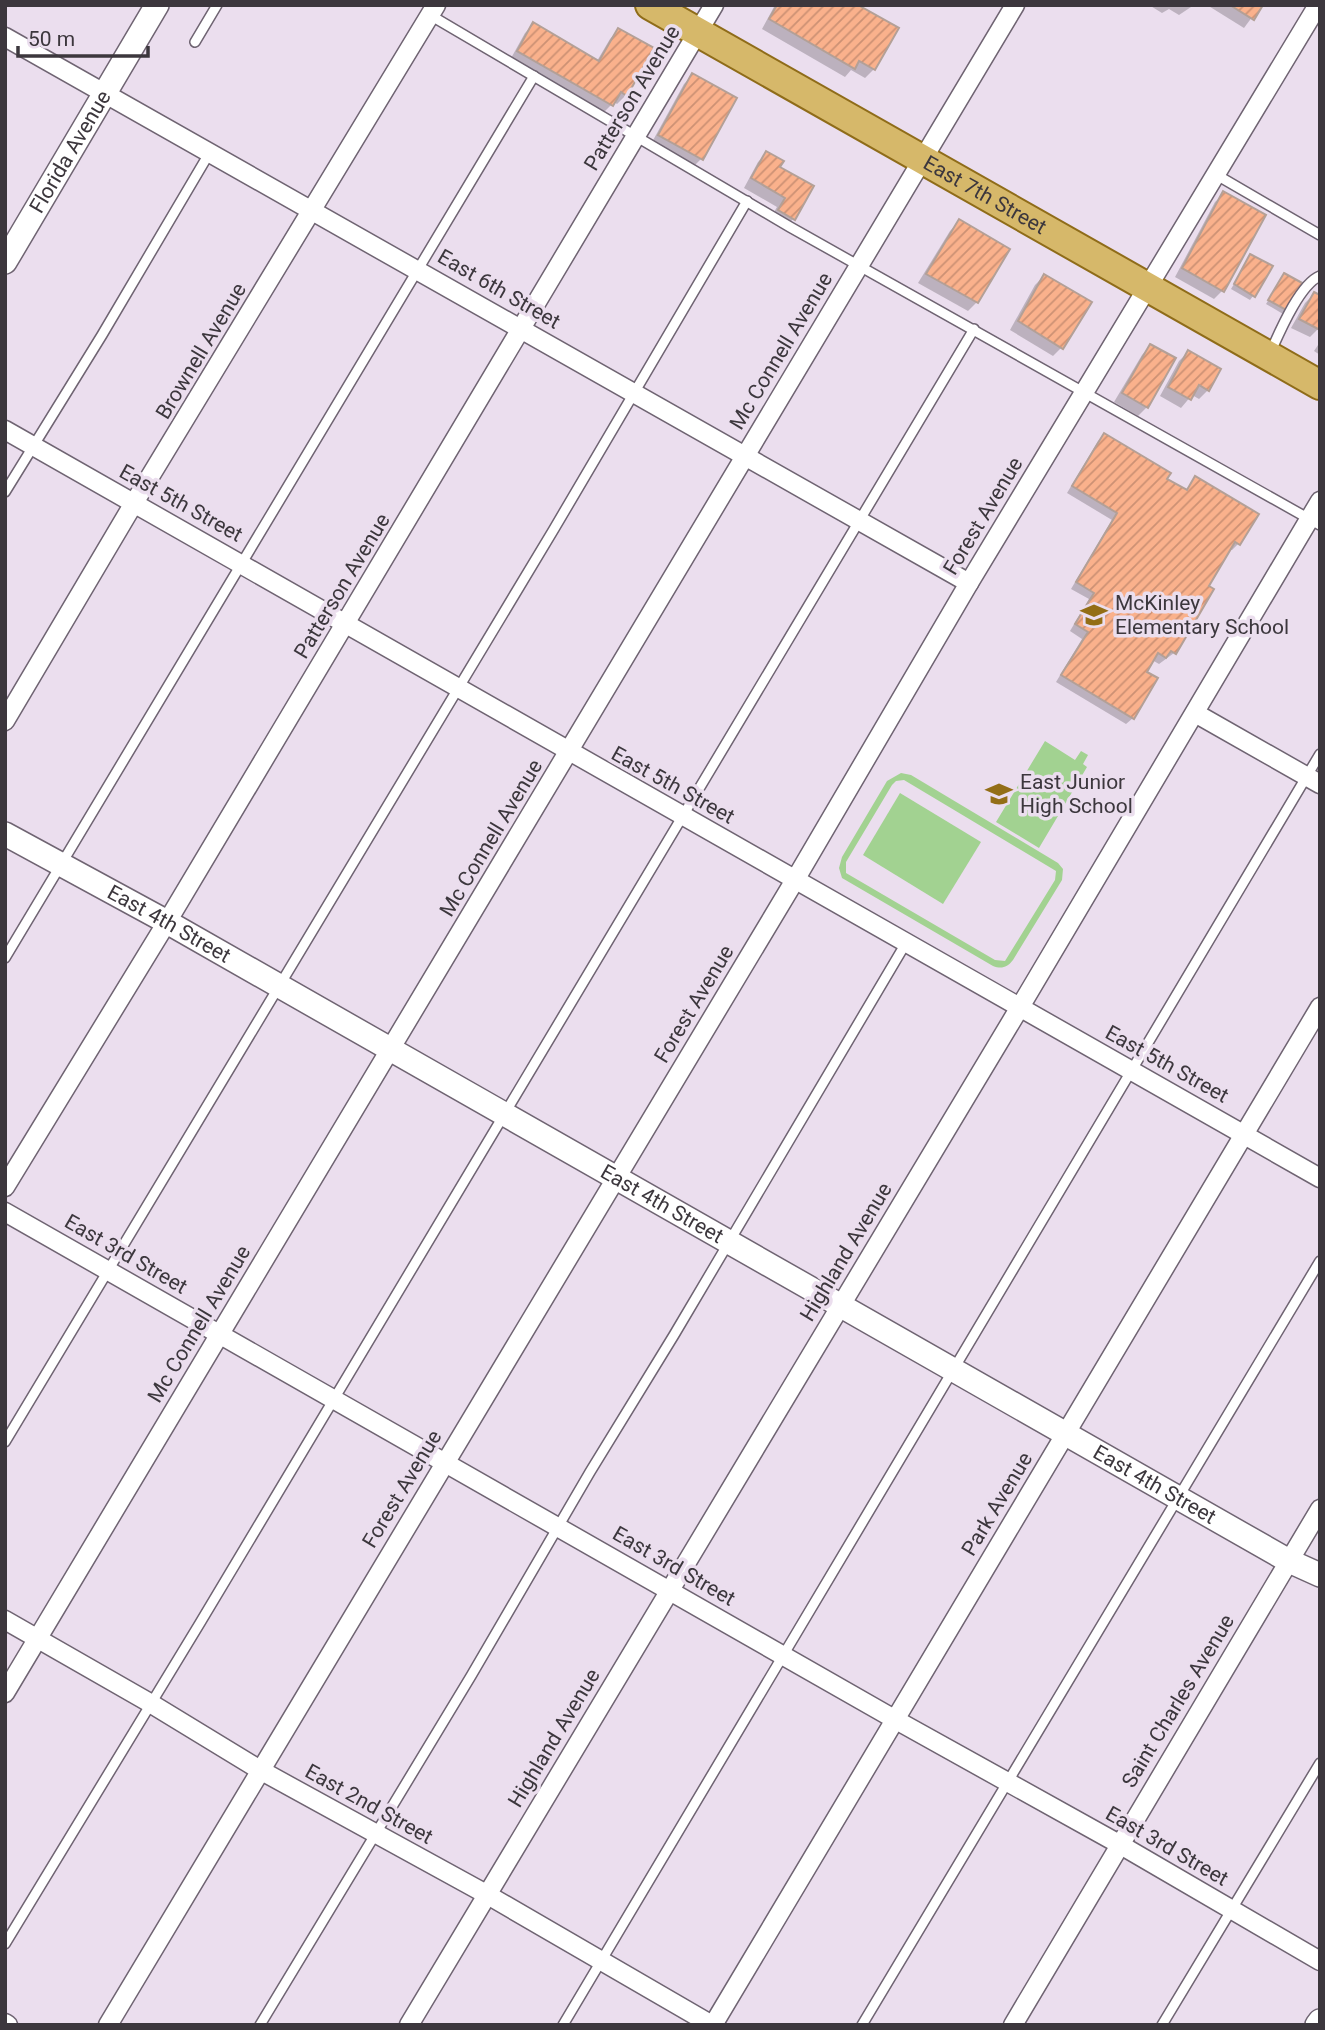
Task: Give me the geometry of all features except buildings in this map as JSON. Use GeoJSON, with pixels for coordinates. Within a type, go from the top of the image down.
{"type":"FeatureCollection","features":[{"type":"Feature","properties":{"kind":"main road","name":"East 7th Street"},"geometry":{"type":"LineString","coordinates":[[650,5],[1320,385]]}},
{"type":"Feature","properties":{"kind":"street","name":"Florida Avenue"},"geometry":{"type":"LineString","coordinates":[[5,262],[157,5]]}},
{"type":"Feature","properties":{"kind":"street","name":"Patterson Avenue"},"geometry":{"type":"LineString","coordinates":[[5,1187],[167,922],[714,5]]}},
{"type":"Feature","properties":{"kind":"street","name":"Mc Connell Avenue"},"geometry":{"type":"LineString","coordinates":[[5,1693],[1015,5]]}},
{"type":"Feature","properties":{"kind":"street","name":"Forest Avenue"},"geometry":{"type":"LineString","coordinates":[[108,2025],[795,880],[1084,391],[1318,5]]}},
{"type":"Feature","properties":{"kind":"street","name":"Brownell Avenue"},"geometry":{"type":"LineString","coordinates":[[5,721],[433,10]]}},
{"type":"Feature","properties":{"kind":"street","name":"East 6th Street"},"geometry":{"type":"LineString","coordinates":[[5,37],[969,583]]}},
{"type":"Feature","properties":{"kind":"street","name":"East 5th Street"},"geometry":{"type":"LineString","coordinates":[[5,430],[1320,1178]]}},
{"type":"Feature","properties":{"kind":"street","name":"Highland Avenue"},"geometry":{"type":"LineString","coordinates":[[410,2025],[1195,713],[1314,522],[1320,501]]}},
{"type":"Feature","properties":{"kind":"street"},"geometry":{"type":"LineString","coordinates":[[1195,713],[1313,780]]}},
{"type":"Feature","properties":{"kind":"street","name":"East 4th Street"},"geometry":{"type":"LineString","coordinates":[[5,834],[167,922],[1289,1561],[1320,1575]]}},
{"type":"Feature","properties":{"kind":"street","name":"Park Avenue"},"geometry":{"type":"LineString","coordinates":[[713,2025],[1320,1007]]}},
{"type":"Feature","properties":{"kind":"street","name":"East 3rd Street"},"geometry":{"type":"LineString","coordinates":[[5,1212],[896,1720],[1119,1844],[1320,1961]]}},
{"type":"Feature","properties":{"kind":"street","name":"Saint Charles Avenue"},"geometry":{"type":"LineString","coordinates":[[1013,2025],[1320,1509]]}},
{"type":"Feature","properties":{"kind":"street","name":"East 2nd Street"},"geometry":{"type":"LineString","coordinates":[[5,1620],[260,1770],[486,1894],[713,2025]]}},
{"type":"Feature","properties":{"kind":"lane"},"geometry":{"type":"LineString","coordinates":[[195,43],[217,5]]}},
{"type":"Feature","properties":{"kind":"lane"},"geometry":{"type":"LineString","coordinates":[[433,10],[534,76],[747,201],[1314,522]]}},
{"type":"Feature","properties":{"kind":"lane"},"geometry":{"type":"LineString","coordinates":[[5,958],[534,76]]}},
{"type":"Feature","properties":{"kind":"lane"},"geometry":{"type":"LineString","coordinates":[[5,492],[102,335],[210,151]]}},
{"type":"Feature","properties":{"kind":"lane"},"geometry":{"type":"LineString","coordinates":[[1215,174],[1320,234]]}},
{"type":"Feature","properties":{"kind":"lane"},"geometry":{"type":"LineString","coordinates":[[5,1443],[747,201]]}},
{"type":"Feature","properties":{"kind":"lane"},"geometry":{"type":"LineString","coordinates":[[1269,356],[1282,326],[1310,281],[1320,276]]}},
{"type":"Feature","properties":{"kind":"lane"},"geometry":{"type":"LineString","coordinates":[[5,1944],[974,329]]}},
{"type":"Feature","properties":{"kind":"lane"},"geometry":{"type":"LineString","coordinates":[[563,2025],[1130,1070],[1313,780],[1320,754]]}},
{"type":"Feature","properties":{"kind":"lane"},"geometry":{"type":"LineString","coordinates":[[260,2025],[471,1676],[906,943]]}},
{"type":"Feature","properties":{"kind":"lane"},"geometry":{"type":"LineString","coordinates":[[862,2025],[1180,1499],[1320,1261]]}},
{"type":"Feature","properties":{"kind":"lane"},"geometry":{"type":"LineString","coordinates":[[1162,2025],[1320,1763]]}},
{"type":"Feature","properties":{"kind":"green space"},"geometry":{"type":"Polygon","coordinates":[[[1045,741],[1075,760],[1081,751],[1088,755],[1083,764],[1087,767],[1039,848],[996,822],[1045,741]]]}},
{"type":"Feature","properties":{"kind":"green space"},"geometry":{"type":"Polygon","coordinates":[[[901,773],[911,775],[1058,863],[1063,869],[1062,880],[1008,965],[1001,968],[993,966],[842,878],[839,868],[842,857],[887,781],[901,773]],[[904,780],[896,781],[892,785],[846,862],[846,873],[995,960],[1005,961],[1055,880],[1056,871],[904,780]]]}},
{"type":"Feature","properties":{"kind":"green space"},"geometry":{"type":"Polygon","coordinates":[[[900,793],[981,842],[943,904],[863,855],[900,793]]]}},
{"type":"Feature","properties":{"kind":"place","name":"McKinley Elementary School"},"geometry":{"type":"Point","coordinates":[1094,615]}},
{"type":"Feature","properties":{"kind":"place","name":"East Junior High School"},"geometry":{"type":"Point","coordinates":[999,794]}}]}
